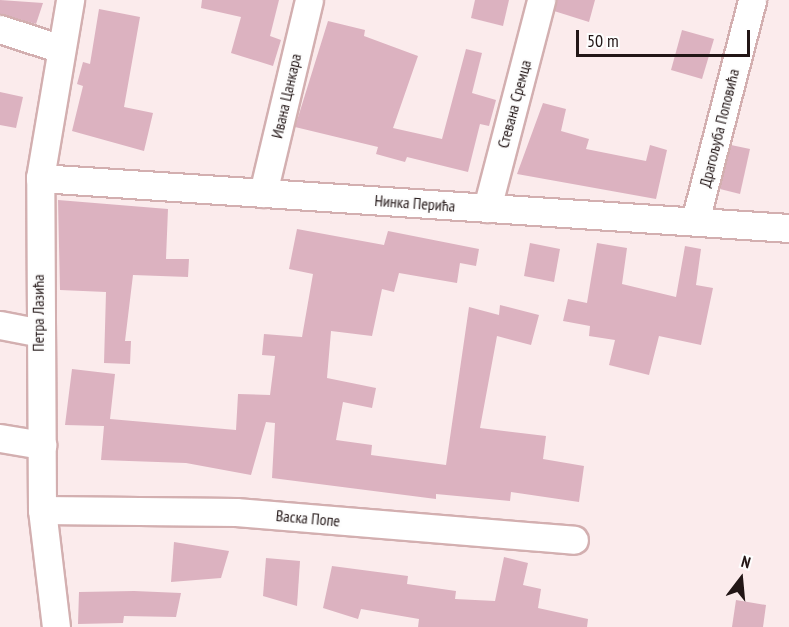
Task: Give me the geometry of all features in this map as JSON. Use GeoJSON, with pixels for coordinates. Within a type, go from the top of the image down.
{"type":"FeatureCollection","features":[{"type":"Feature","properties":{"kind":"street","name":"Петра Лазића"},"geometry":{"type":"LineString","coordinates":[[56,627],[42,510],[42,445],[37,332],[40,178],[58,48],[70,0]]}},
{"type":"Feature","properties":{"kind":"street","name":"Ивана Цанкара"},"geometry":{"type":"LineString","coordinates":[[263,193],[309,0]]}},
{"type":"Feature","properties":{"kind":"street","name":"Стевана Сремца"},"geometry":{"type":"LineString","coordinates":[[487,208],[541,0]]}},
{"type":"Feature","properties":{"kind":"street","name":"Драгољуба Поповића"},"geometry":{"type":"LineString","coordinates":[[695,221],[752,0]]}},
{"type":"Feature","properties":{"kind":"street"},"geometry":{"type":"LineString","coordinates":[[0,29],[58,48]]}},
{"type":"Feature","properties":{"kind":"street","name":"Нинка Перића"},"geometry":{"type":"LineString","coordinates":[[40,178],[789,228]]}},
{"type":"Feature","properties":{"kind":"street"},"geometry":{"type":"LineString","coordinates":[[0,325],[37,332]]}},
{"type":"Feature","properties":{"kind":"street"},"geometry":{"type":"LineString","coordinates":[[0,438],[42,445]]}},
{"type":"Feature","properties":{"kind":"street","name":"Васка Попе"},"geometry":{"type":"LineString","coordinates":[[42,510],[236,512],[574,540]]}},
{"type":"Feature","properties":{"kind":"building"},"geometry":{"type":"Polygon","coordinates":[[[0,0],[43,3],[36,24],[0,14],[0,0]]]}},
{"type":"Feature","properties":{"kind":"building"},"geometry":{"type":"Polygon","coordinates":[[[202,0],[279,0],[270,36],[281,40],[273,66],[231,53],[241,17],[201,8],[202,0]]]}},
{"type":"Feature","properties":{"kind":"building"},"geometry":{"type":"Polygon","coordinates":[[[475,0],[509,0],[503,26],[471,18],[475,0]]]}},
{"type":"Feature","properties":{"kind":"building"},"geometry":{"type":"Polygon","coordinates":[[[556,0],[595,0],[589,22],[554,11],[556,0]]]}},
{"type":"Feature","properties":{"kind":"building"},"geometry":{"type":"Polygon","coordinates":[[[99,9],[140,17],[124,107],[153,113],[144,151],[72,131],[83,86],[77,84],[83,62],[90,64],[99,9]]]}},
{"type":"Feature","properties":{"kind":"building"},"geometry":{"type":"Polygon","coordinates":[[[328,21],[365,30],[364,36],[418,56],[393,128],[442,139],[466,49],[482,53],[472,93],[496,100],[489,126],[480,124],[468,172],[407,157],[405,162],[376,154],[378,147],[295,127],[328,21]]]}},
{"type":"Feature","properties":{"kind":"building"},"geometry":{"type":"Polygon","coordinates":[[[682,30],[714,39],[702,79],[671,70],[682,30]]]}},
{"type":"Feature","properties":{"kind":"building"},"geometry":{"type":"Polygon","coordinates":[[[0,92],[23,97],[16,128],[0,125],[0,92]]]}},
{"type":"Feature","properties":{"kind":"building"},"geometry":{"type":"Polygon","coordinates":[[[543,103],[566,109],[561,131],[589,139],[586,149],[646,161],[650,145],[667,150],[656,199],[517,174],[543,103]]]}},
{"type":"Feature","properties":{"kind":"building"},"geometry":{"type":"Polygon","coordinates":[[[731,145],[750,149],[740,194],[720,189],[731,145]]]}},
{"type":"Feature","properties":{"kind":"building"},"geometry":{"type":"Polygon","coordinates":[[[58,200],[168,209],[166,259],[189,259],[188,277],[133,275],[125,341],[131,341],[130,364],[104,363],[106,292],[60,290],[58,200]]]}},
{"type":"Feature","properties":{"kind":"building"},"geometry":{"type":"Polygon","coordinates":[[[297,229],[384,245],[388,231],[479,249],[476,266],[460,263],[457,283],[399,273],[394,292],[382,289],[372,336],[331,331],[327,378],[376,388],[372,408],[343,402],[336,440],[372,445],[371,455],[446,465],[469,307],[499,315],[500,305],[539,315],[531,345],[497,336],[480,428],[546,436],[543,459],[584,466],[579,502],[511,492],[510,501],[436,494],[436,499],[272,478],[275,423],[266,422],[251,475],[186,463],[101,460],[104,426],[65,425],[72,369],[115,374],[110,419],[236,430],[238,394],[270,395],[275,356],[262,355],[264,334],[302,337],[313,274],[289,269],[297,229]]]}},
{"type":"Feature","properties":{"kind":"building"},"geometry":{"type":"Polygon","coordinates":[[[530,243],[560,249],[554,282],[524,276],[530,243]]]}},
{"type":"Feature","properties":{"kind":"building"},"geometry":{"type":"Polygon","coordinates":[[[597,243],[627,248],[622,284],[676,297],[685,246],[701,249],[696,285],[713,288],[701,345],[659,336],[649,375],[609,365],[615,340],[589,336],[590,326],[563,321],[568,299],[587,303],[597,243]]]}},
{"type":"Feature","properties":{"kind":"building"},"geometry":{"type":"Polygon","coordinates":[[[174,542],[229,551],[221,578],[171,582],[174,542]]]}},
{"type":"Feature","properties":{"kind":"building"},"geometry":{"type":"Polygon","coordinates":[[[504,557],[528,563],[523,585],[541,589],[538,608],[588,619],[587,627],[418,627],[419,619],[361,609],[358,619],[323,608],[332,566],[408,576],[407,584],[456,591],[455,599],[495,601],[504,557]]]}},
{"type":"Feature","properties":{"kind":"building"},"geometry":{"type":"Polygon","coordinates":[[[266,558],[300,561],[297,606],[263,596],[266,558]]]}},
{"type":"Feature","properties":{"kind":"building"},"geometry":{"type":"Polygon","coordinates":[[[79,592],[181,593],[176,617],[124,616],[123,623],[78,624],[79,592]]]}},
{"type":"Feature","properties":{"kind":"building"},"geometry":{"type":"Polygon","coordinates":[[[736,600],[766,605],[763,627],[732,627],[736,600]]]}}]}
